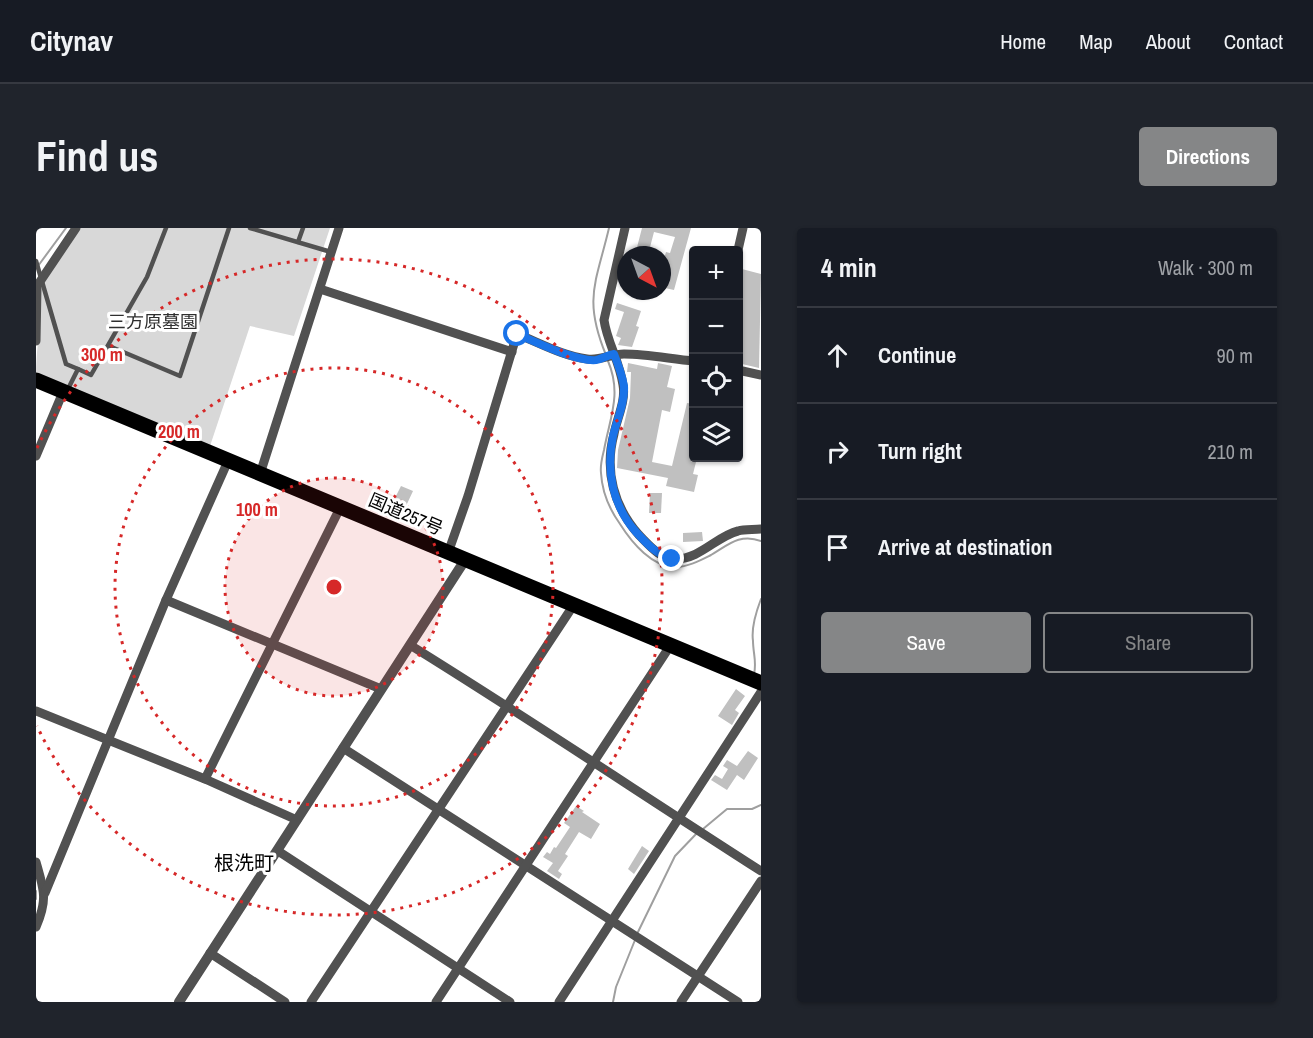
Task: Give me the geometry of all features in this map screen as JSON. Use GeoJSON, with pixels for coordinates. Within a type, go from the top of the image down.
{"type":"FeatureCollection","features":[{"type":"Feature","properties":{"kind":"highway","name":"国道257号"},"geometry":{"type":"LineString","coordinates":[[36,381],[670,646],[758,686]]}},
{"type":"Feature","properties":{"kind":"street"},"geometry":{"type":"LineString","coordinates":[[36,341],[37,286],[76,228]]}},
{"type":"Feature","properties":{"kind":"street"},"geometry":{"type":"LineString","coordinates":[[260,474],[339,228]]}},
{"type":"Feature","properties":{"kind":"street"},"geometry":{"type":"LineString","coordinates":[[625,228],[604,320],[612,355],[624,385],[609,466],[615,500],[630,525],[651,548],[662,556],[680,560],[698,553],[737,531],[761,529]]}},
{"type":"Feature","properties":{"kind":"street"},"geometry":{"type":"LineString","coordinates":[[739,246],[743,228]]}},
{"type":"Feature","properties":{"kind":"street"},"geometry":{"type":"LineString","coordinates":[[320,289],[512,352]]}},
{"type":"Feature","properties":{"kind":"street"},"geometry":{"type":"LineString","coordinates":[[448,553],[468,496],[517,334],[575,356],[598,360],[612,355],[689,361]]}},
{"type":"Feature","properties":{"kind":"street"},"geometry":{"type":"LineString","coordinates":[[743,371],[761,375]]}},
{"type":"Feature","properties":{"kind":"street"},"geometry":{"type":"LineString","coordinates":[[36,456],[65,393]]}},
{"type":"Feature","properties":{"kind":"street"},"geometry":{"type":"LineString","coordinates":[[36,927],[42,913],[45,893],[166,600],[228,461]]}},
{"type":"Feature","properties":{"kind":"street"},"geometry":{"type":"LineString","coordinates":[[205,779],[340,508]]}},
{"type":"Feature","properties":{"kind":"street"},"geometry":{"type":"LineString","coordinates":[[179,1002],[465,560]]}},
{"type":"Feature","properties":{"kind":"street"},"geometry":{"type":"LineString","coordinates":[[166,600],[381,689]]}},
{"type":"Feature","properties":{"kind":"street"},"geometry":{"type":"LineString","coordinates":[[311,1002],[573,606]]}},
{"type":"Feature","properties":{"kind":"street"},"geometry":{"type":"LineString","coordinates":[[410,645],[507,705],[592,763],[761,871]]}},
{"type":"Feature","properties":{"kind":"street"},"geometry":{"type":"LineString","coordinates":[[436,1002],[670,646]]}},
{"type":"Feature","properties":{"kind":"street"},"geometry":{"type":"LineString","coordinates":[[559,1002],[752,707],[758,686]]}},
{"type":"Feature","properties":{"kind":"street"},"geometry":{"type":"LineString","coordinates":[[36,711],[205,779],[297,820]]}},
{"type":"Feature","properties":{"kind":"street"},"geometry":{"type":"LineString","coordinates":[[343,748],[738,1002]]}},
{"type":"Feature","properties":{"kind":"street"},"geometry":{"type":"LineString","coordinates":[[278,852],[510,1002]]}},
{"type":"Feature","properties":{"kind":"street"},"geometry":{"type":"LineString","coordinates":[[36,862],[45,893]]}},
{"type":"Feature","properties":{"kind":"street"},"geometry":{"type":"LineString","coordinates":[[681,1002],[761,881]]}},
{"type":"Feature","properties":{"kind":"street"},"geometry":{"type":"LineString","coordinates":[[210,953],[285,1002]]}},
{"type":"Feature","properties":{"kind":"lane"},"geometry":{"type":"LineString","coordinates":[[36,261],[66,364],[91,375],[147,277],[166,228]]}},
{"type":"Feature","properties":{"kind":"lane"},"geometry":{"type":"LineString","coordinates":[[109,346],[180,376],[229,228]]}},
{"type":"Feature","properties":{"kind":"lane"},"geometry":{"type":"LineString","coordinates":[[250,228],[332,252]]}},
{"type":"Feature","properties":{"kind":"lane"},"geometry":{"type":"LineString","coordinates":[[298,242],[303,228]]}},
{"type":"Feature","properties":{"kind":"lane"},"geometry":{"type":"LineString","coordinates":[[65,393],[78,369]]}},
{"type":"Feature","properties":{"kind":"green space","name":"三方原墓園"},"geometry":{"type":"Polygon","coordinates":[[[76,228],[330,228],[294,336],[250,326],[210,446],[36,375],[39,286],[76,228]]]}},
{"type":"Feature","properties":{"kind":"building"},"geometry":{"type":"Polygon","coordinates":[[[642,228],[691,228],[674,290],[671,289],[671,250],[675,237],[654,232],[650,246],[637,246],[642,228]]]}},
{"type":"Feature","properties":{"kind":"building"},"geometry":{"type":"Polygon","coordinates":[[[743,269],[761,274],[759,368],[743,364],[743,269]]]}},
{"type":"Feature","properties":{"kind":"building"},"geometry":{"type":"Polygon","coordinates":[[[617,303],[641,311],[636,326],[639,327],[632,347],[618,345],[621,338],[616,336],[624,312],[615,309],[617,303]]]}},
{"type":"Feature","properties":{"kind":"building"},"geometry":{"type":"Polygon","coordinates":[[[628,363],[657,369],[658,363],[672,366],[667,387],[675,389],[670,412],[662,410],[652,462],[672,466],[687,403],[689,403],[689,462],[696,462],[693,474],[698,475],[694,492],[666,486],[668,478],[617,468],[618,450],[630,398],[631,372],[627,372],[628,363]]]}},
{"type":"Feature","properties":{"kind":"building"},"geometry":{"type":"Polygon","coordinates":[[[401,486],[413,491],[399,521],[386,516],[401,486]]]}},
{"type":"Feature","properties":{"kind":"building"},"geometry":{"type":"Polygon","coordinates":[[[650,493],[662,493],[661,513],[649,513],[650,493]]]}},
{"type":"Feature","properties":{"kind":"building"},"geometry":{"type":"Polygon","coordinates":[[[702,532],[703,541],[683,542],[683,533],[702,532]]]}},
{"type":"Feature","properties":{"kind":"building"},"geometry":{"type":"Polygon","coordinates":[[[736,689],[745,696],[735,710],[739,713],[732,725],[718,716],[736,689]]]}},
{"type":"Feature","properties":{"kind":"building"},"geometry":{"type":"Polygon","coordinates":[[[748,751],[758,758],[744,780],[737,775],[727,790],[711,780],[715,775],[722,779],[728,769],[723,766],[727,760],[737,766],[748,751]]]}},
{"type":"Feature","properties":{"kind":"building"},"geometry":{"type":"Polygon","coordinates":[[[576,806],[600,824],[591,839],[579,832],[565,854],[568,856],[558,871],[562,874],[559,879],[547,871],[553,863],[543,857],[547,852],[550,854],[554,847],[556,848],[570,827],[564,823],[576,806]]]}},
{"type":"Feature","properties":{"kind":"building"},"geometry":{"type":"Polygon","coordinates":[[[642,846],[649,851],[634,874],[628,869],[642,846]]]}},
{"type":"Feature","properties":{"kind":"waterway"},"geometry":{"type":"LineString","coordinates":[[38,266],[66,228]]}},
{"type":"Feature","properties":{"kind":"waterway"},"geometry":{"type":"LineString","coordinates":[[606,355],[599,336],[593,305],[596,278],[609,228]]}},
{"type":"Feature","properties":{"kind":"waterway"},"geometry":{"type":"LineString","coordinates":[[608,361],[614,384],[614,395],[612,416],[601,462],[602,480],[616,519],[631,539],[651,559],[676,567],[699,561],[740,539],[761,541]]}},
{"type":"Feature","properties":{"kind":"waterway"},"geometry":{"type":"LineString","coordinates":[[754,674],[753,630],[761,599]]}},
{"type":"Feature","properties":{"kind":"waterway"},"geometry":{"type":"LineString","coordinates":[[703,829],[727,809],[752,809],[761,805]]}},
{"type":"Feature","properties":{"kind":"waterway"},"geometry":{"type":"LineString","coordinates":[[637,934],[675,856],[698,832]]}},
{"type":"Feature","properties":{"kind":"waterway"},"geometry":{"type":"LineString","coordinates":[[36,891],[36,899]]}},
{"type":"Feature","properties":{"kind":"waterway"},"geometry":{"type":"LineString","coordinates":[[613,1002],[616,987],[635,940]]}},
{"type":"Feature","properties":{"kind":"district","name":"根洗町"},"geometry":{"type":"Point","coordinates":[244,862]}},
{"type":"Feature","properties":{"kind":"route"},"geometry":{"type":"LineString","coordinates":[[517,334],[589,360],[598,360],[614,354],[624,385],[609,466],[615,500],[630,525],[651,548],[662,556],[672,559]]}}]}
